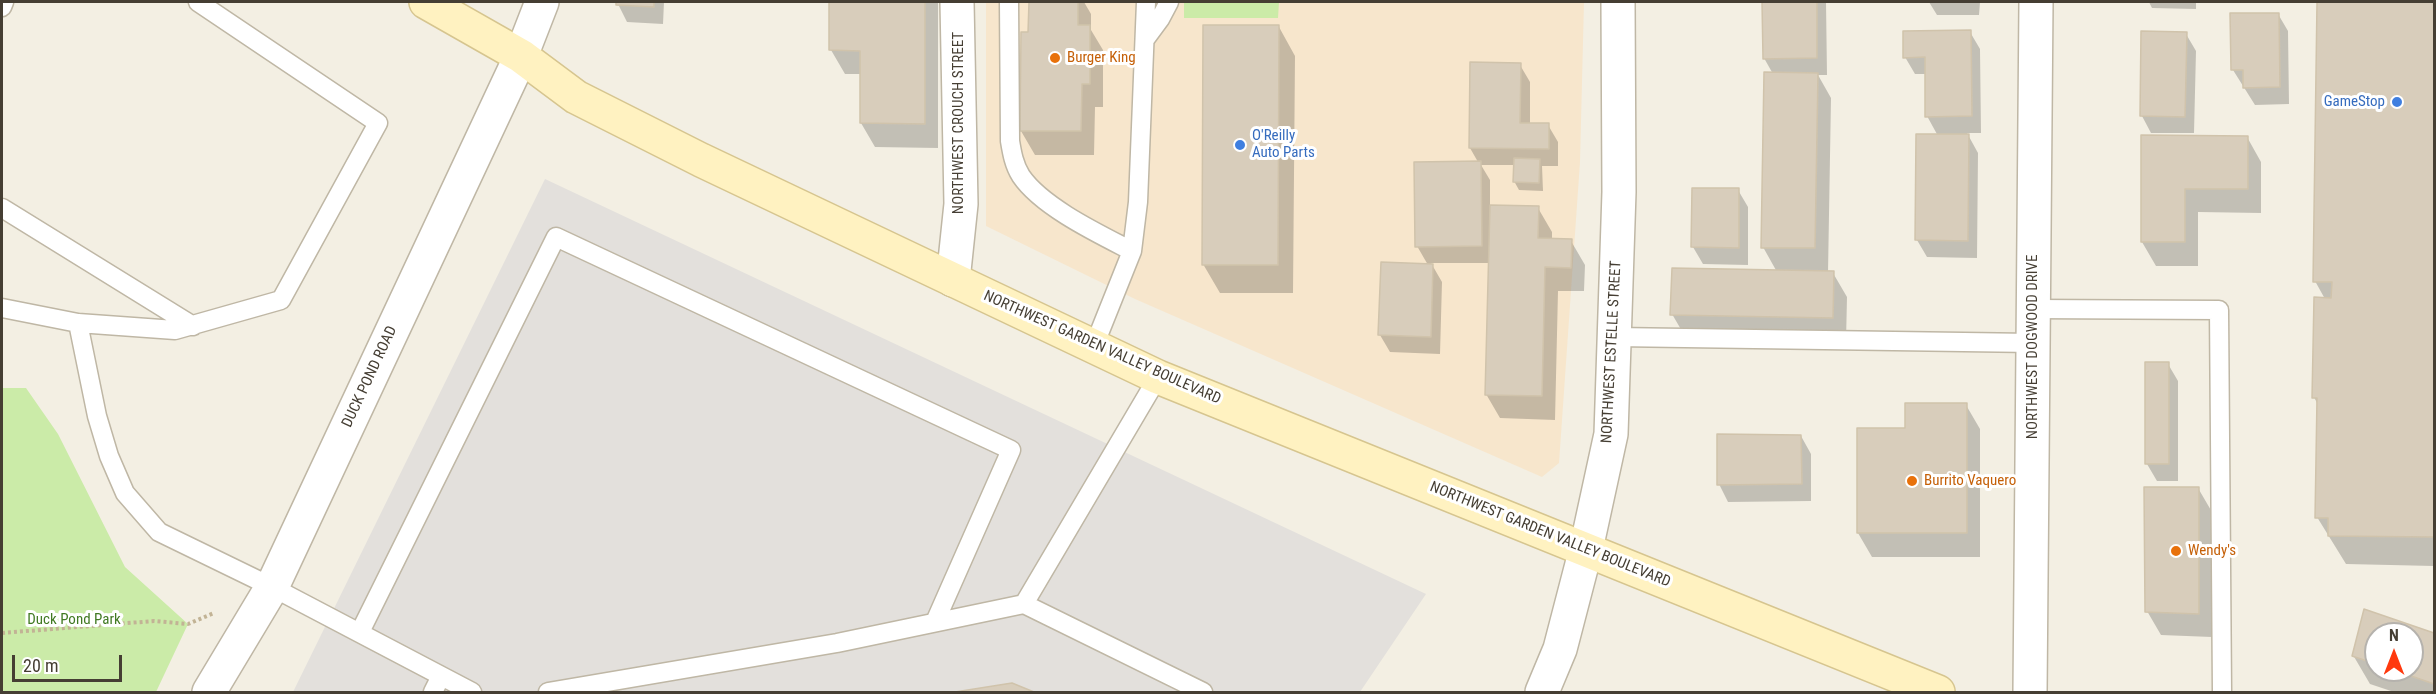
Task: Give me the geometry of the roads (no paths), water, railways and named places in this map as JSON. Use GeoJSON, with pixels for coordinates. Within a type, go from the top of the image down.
{"type":"FeatureCollection","features":[{"type":"Feature","properties":{"kind":"main road","name":"NORTHWEST GARDEN VALLEY BOULEVARD"},"geometry":{"type":"LineString","coordinates":[[426,2],[521,56],[576,97],[1158,377],[1938,693]]}},
{"type":"Feature","properties":{"kind":"street","name":"DUCK POND ROAD"},"geometry":{"type":"LineString","coordinates":[[209,693],[272,587],[521,56],[542,2]]}},
{"type":"Feature","properties":{"kind":"street","name":"NORTHWEST CROUCH STREET"},"geometry":{"type":"LineString","coordinates":[[953,280],[961,204],[957,2]]}},
{"type":"Feature","properties":{"kind":"street","name":"NORTHWEST ESTELLE STREET"},"geometry":{"type":"LineString","coordinates":[[1542,693],[1560,650],[1586,549],[1611,434],[1619,192],[1618,2]]}},
{"type":"Feature","properties":{"kind":"street","name":"NORTHWEST DOGWOOD DRIVE"},"geometry":{"type":"LineString","coordinates":[[2030,693],[2036,2]]}},
{"type":"Feature","properties":{"kind":"lane"},"geometry":{"type":"LineString","coordinates":[[2,7],[4,2]]}},
{"type":"Feature","properties":{"kind":"lane"},"geometry":{"type":"LineString","coordinates":[[2,308],[78,323],[175,330],[280,300],[378,123],[198,2]]}},
{"type":"Feature","properties":{"kind":"lane"},"geometry":{"type":"LineString","coordinates":[[1009,2],[1010,141],[1014,163],[1032,189],[1081,225],[1132,251]]}},
{"type":"Feature","properties":{"kind":"lane"},"geometry":{"type":"LineString","coordinates":[[1094,346],[1132,251],[1138,202],[1146,2]]}},
{"type":"Feature","properties":{"kind":"lane"},"geometry":{"type":"LineString","coordinates":[[1146,38],[1160,19],[1168,2]]}},
{"type":"Feature","properties":{"kind":"lane"},"geometry":{"type":"LineString","coordinates":[[2,208],[194,326]]}},
{"type":"Feature","properties":{"kind":"lane"},"geometry":{"type":"LineString","coordinates":[[360,632],[556,237],[1011,450],[935,622]]}},
{"type":"Feature","properties":{"kind":"lane"},"geometry":{"type":"LineString","coordinates":[[2033,309],[2219,310],[2222,693]]}},
{"type":"Feature","properties":{"kind":"lane"},"geometry":{"type":"LineString","coordinates":[[78,323],[97,416],[109,456],[125,493],[159,532],[360,632],[437,684],[472,693]]}},
{"type":"Feature","properties":{"kind":"lane"},"geometry":{"type":"LineString","coordinates":[[1615,337],[2033,343]]}},
{"type":"Feature","properties":{"kind":"lane"},"geometry":{"type":"LineString","coordinates":[[1024,604],[1158,377]]}},
{"type":"Feature","properties":{"kind":"lane"},"geometry":{"type":"LineString","coordinates":[[548,693],[837,643],[1024,604],[1203,693]]}},
{"type":"Feature","properties":{"kind":"place","name":"Burger King"},"geometry":{"type":"Point","coordinates":[1055,58]}},
{"type":"Feature","properties":{"kind":"place","name":"GameStop"},"geometry":{"type":"Point","coordinates":[2397,102]}},
{"type":"Feature","properties":{"kind":"place","name":"O'Reilly Auto Parts"},"geometry":{"type":"Point","coordinates":[1240,145]}},
{"type":"Feature","properties":{"kind":"place","name":"Burrito Vaquero"},"geometry":{"type":"Point","coordinates":[1912,481]}},
{"type":"Feature","properties":{"kind":"place","name":"Wendy's"},"geometry":{"type":"Point","coordinates":[2176,551]}},
{"type":"Feature","properties":{"kind":"park label","name":"Duck Pond Park"},"geometry":{"type":"Point","coordinates":[74,620]}}]}
